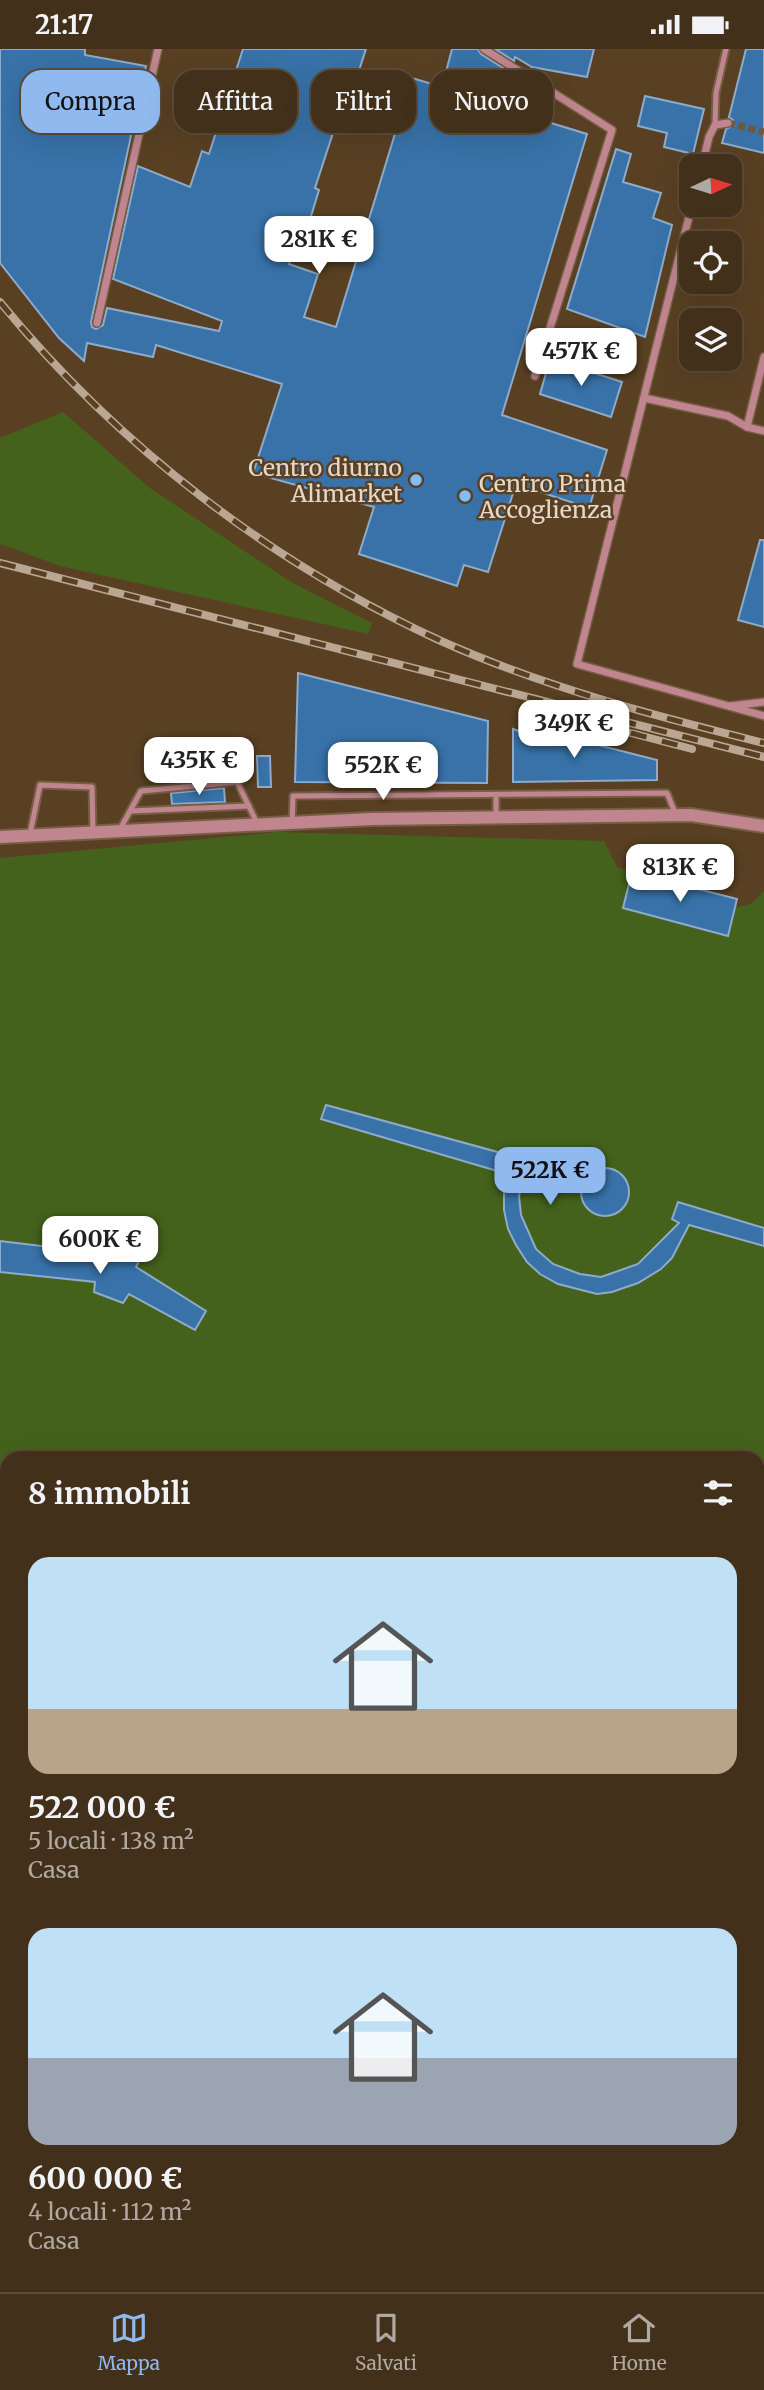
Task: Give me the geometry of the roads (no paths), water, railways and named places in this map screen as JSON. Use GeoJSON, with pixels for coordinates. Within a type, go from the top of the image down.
{"type":"FeatureCollection","features":[{"type":"Feature","properties":{"kind":"street"},"geometry":{"type":"LineString","coordinates":[[97,323],[158,49]]}},
{"type":"Feature","properties":{"kind":"street"},"geometry":{"type":"LineString","coordinates":[[484,49],[612,130],[535,376]]}},
{"type":"Feature","properties":{"kind":"street"},"geometry":{"type":"LineString","coordinates":[[705,154],[715,125],[728,123]]}},
{"type":"Feature","properties":{"kind":"street"},"geometry":{"type":"LineString","coordinates":[[689,217],[577,664],[764,716]]}},
{"type":"Feature","properties":{"kind":"street"},"geometry":{"type":"LineString","coordinates":[[747,427],[761,381],[764,357]]}},
{"type":"Feature","properties":{"kind":"street"},"geometry":{"type":"LineString","coordinates":[[644,398],[728,416],[747,427],[764,431]]}},
{"type":"Feature","properties":{"kind":"street"},"geometry":{"type":"LineString","coordinates":[[726,707],[764,702]]}},
{"type":"Feature","properties":{"kind":"street"},"geometry":{"type":"LineString","coordinates":[[0,837],[372,819],[496,817],[691,815],[764,826]]}},
{"type":"Feature","properties":{"kind":"lane"},"geometry":{"type":"LineString","coordinates":[[715,125],[716,93],[726,49]]}},
{"type":"Feature","properties":{"kind":"lane"},"geometry":{"type":"LineString","coordinates":[[119,831],[141,791],[237,782],[258,825]]}},
{"type":"Feature","properties":{"kind":"lane"},"geometry":{"type":"LineString","coordinates":[[30,836],[40,785],[92,787],[93,832]]}},
{"type":"Feature","properties":{"kind":"lane"},"geometry":{"type":"LineString","coordinates":[[292,823],[293,796],[667,793],[676,815]]}},
{"type":"Feature","properties":{"kind":"lane"},"geometry":{"type":"LineString","coordinates":[[496,795],[496,817]]}},
{"type":"Feature","properties":{"kind":"lane"},"geometry":{"type":"LineString","coordinates":[[130,811],[249,806]]}},
{"type":"Feature","properties":{"kind":"tunnel"},"geometry":{"type":"LineString","coordinates":[[728,123],[764,132]]}},
{"type":"Feature","properties":{"kind":"railway"},"geometry":{"type":"LineString","coordinates":[[0,302],[46,355],[95,405],[147,452],[201,497],[317,576],[441,641],[520,673],[641,711],[764,743]]}},
{"type":"Feature","properties":{"kind":"railway"},"geometry":{"type":"LineString","coordinates":[[0,563],[764,757]]}},
{"type":"Feature","properties":{"kind":"railway"},"geometry":{"type":"LineString","coordinates":[[631,733],[692,749]]}},
{"type":"Feature","properties":{"kind":"place","name":"Centro diurno Alimarket"},"geometry":{"type":"Point","coordinates":[416,480]}},
{"type":"Feature","properties":{"kind":"place","name":"Centro Prima Accoglienza"},"geometry":{"type":"Point","coordinates":[465,496]}}]}
